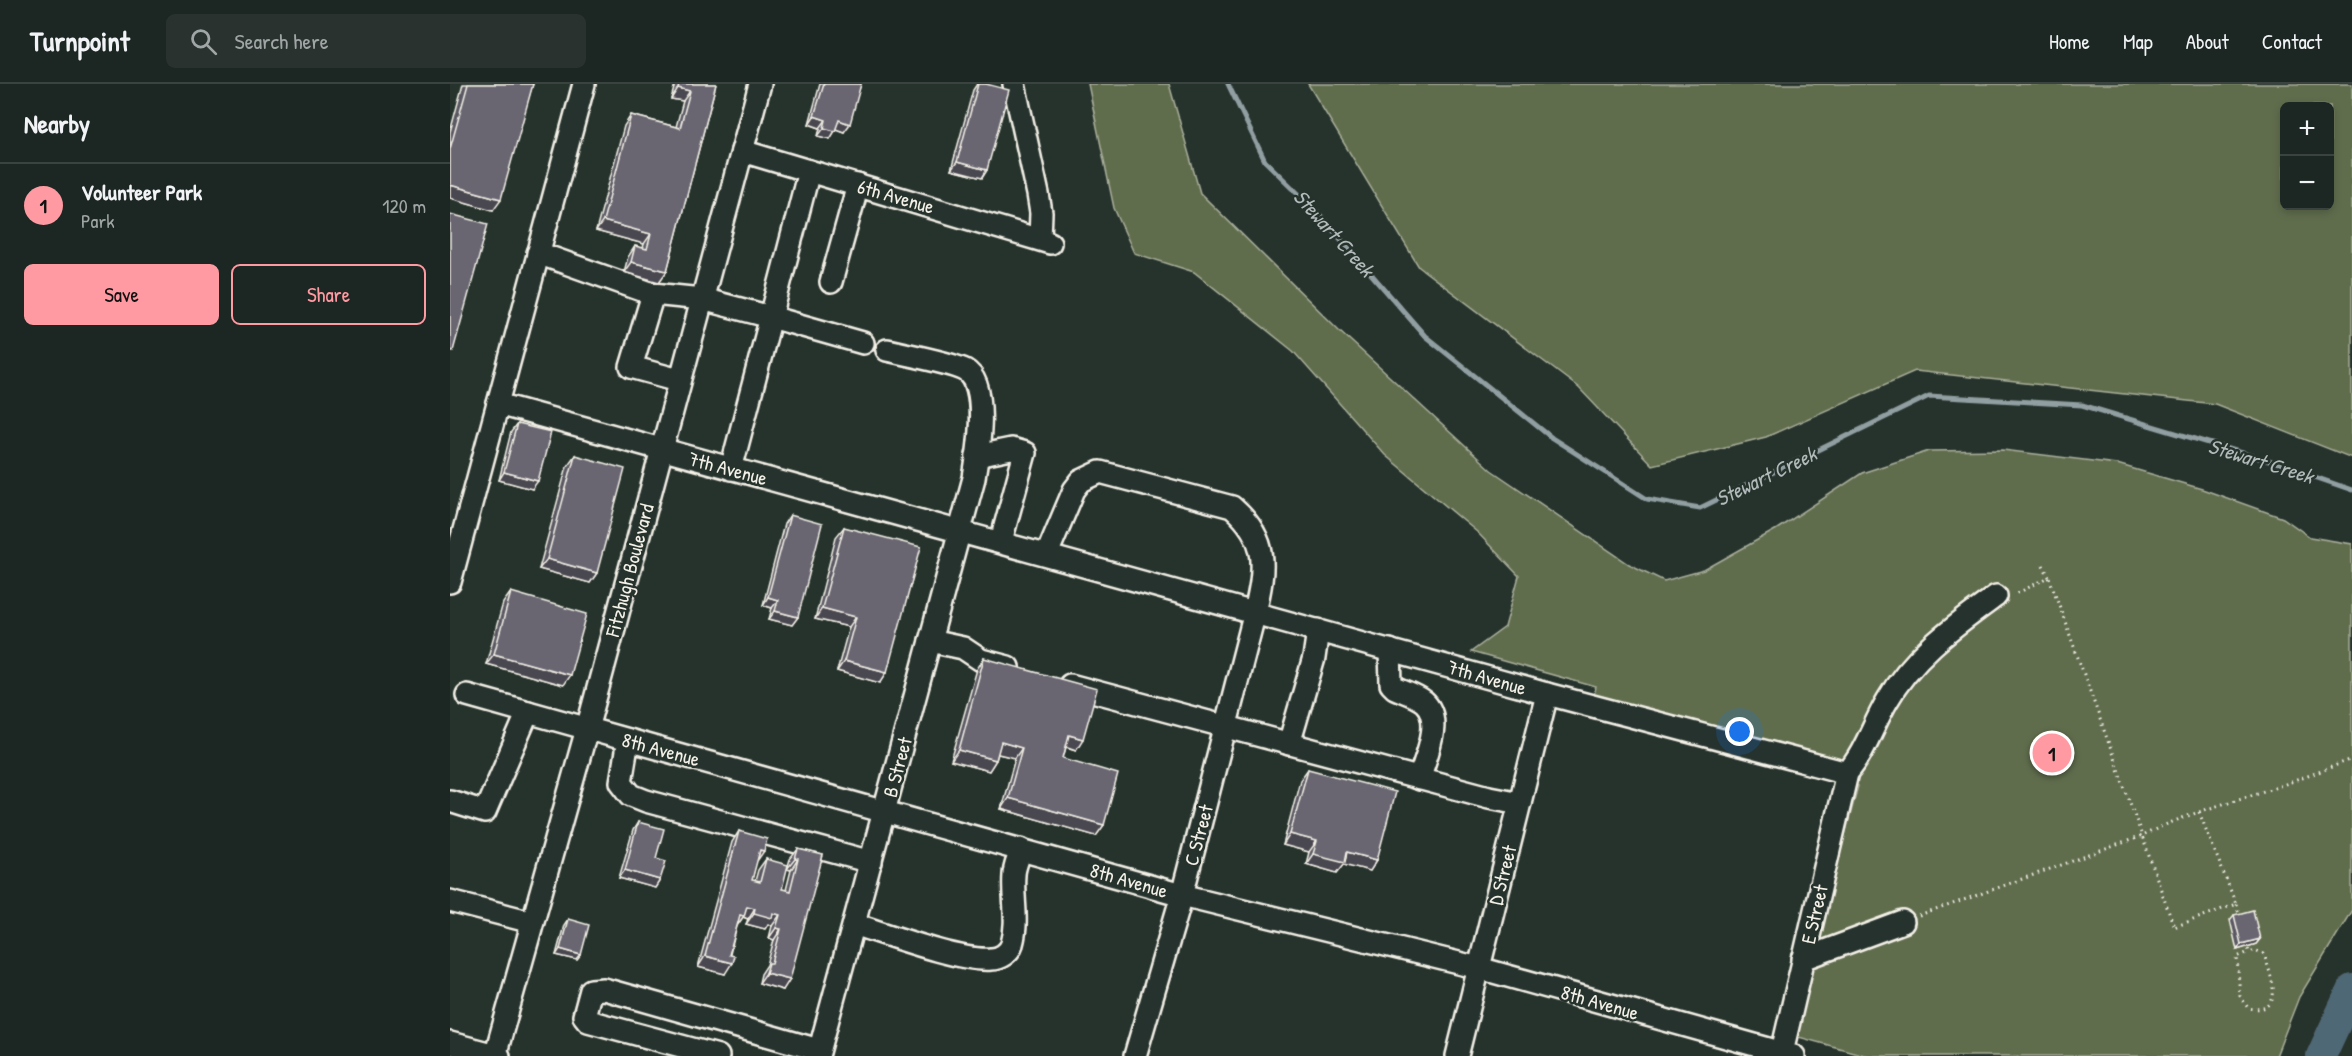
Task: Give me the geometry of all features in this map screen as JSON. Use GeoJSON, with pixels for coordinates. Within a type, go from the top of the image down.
{"type":"FeatureCollection","features":[{"type":"Feature","properties":{"kind":"street"},"geometry":{"type":"LineString","coordinates":[[450,582],[584,84]]}},
{"type":"Feature","properties":{"kind":"street","name":"Fitzhugh Boulevard"},"geometry":{"type":"LineString","coordinates":[[496,1056],[587,729],[760,84]]}},
{"type":"Feature","properties":{"kind":"street","name":"6th Avenue"},"geometry":{"type":"LineString","coordinates":[[742,151],[1045,241],[1038,194],[1014,84]]}},
{"type":"Feature","properties":{"kind":"street"},"geometry":{"type":"LineString","coordinates":[[731,469],[809,171]]}},
{"type":"Feature","properties":{"kind":"street"},"geometry":{"type":"LineString","coordinates":[[831,282],[858,185]]}},
{"type":"Feature","properties":{"kind":"street"},"geometry":{"type":"LineString","coordinates":[[538,253],[653,294],[702,300],[863,343]]}},
{"type":"Feature","properties":{"kind":"street"},"geometry":{"type":"LineString","coordinates":[[653,294],[631,367],[679,380]]}},
{"type":"Feature","properties":{"kind":"street","name":"B Street"},"geometry":{"type":"LineString","coordinates":[[818,1053],[886,810],[974,478],[977,456],[979,394],[975,381],[965,370],[887,350]]}},
{"type":"Feature","properties":{"kind":"street","name":"7th Avenue"},"geometry":{"type":"LineString","coordinates":[[498,404],[1129,576],[1547,694],[1847,773]]}},
{"type":"Feature","properties":{"kind":"street"},"geometry":{"type":"LineString","coordinates":[[977,456],[1011,449],[1024,453],[1001,541]]}},
{"type":"Feature","properties":{"kind":"street","name":"C Street"},"geometry":{"type":"LineString","coordinates":[[1047,554],[1074,490],[1089,476],[1100,472],[1112,473],[1232,507],[1258,538],[1263,554],[1264,570],[1226,727],[1182,895],[1135,1056]]}},
{"type":"Feature","properties":{"kind":"street"},"geometry":{"type":"LineString","coordinates":[[1847,773],[1857,761],[1888,699],[1931,645],[2004,596]]}},
{"type":"Feature","properties":{"kind":"street"},"geometry":{"type":"LineString","coordinates":[[1289,744],[1317,646],[1318,630]]}},
{"type":"Feature","properties":{"kind":"street"},"geometry":{"type":"LineString","coordinates":[[930,641],[963,648],[981,660],[1024,672]]}},
{"type":"Feature","properties":{"kind":"street"},"geometry":{"type":"LineString","coordinates":[[1390,650],[1391,684],[1425,703],[1431,711],[1434,727],[1419,779]]}},
{"type":"Feature","properties":{"kind":"street"},"geometry":{"type":"LineString","coordinates":[[1046,678],[1419,779],[1520,803]]}},
{"type":"Feature","properties":{"kind":"street","name":"D Street"},"geometry":{"type":"LineString","coordinates":[[1457,1056],[1547,694]]}},
{"type":"Feature","properties":{"kind":"street","name":"8th Avenue"},"geometry":{"type":"LineString","coordinates":[[467,695],[886,810],[1182,895],[1479,968],[1786,1055]]}},
{"type":"Feature","properties":{"kind":"street"},"geometry":{"type":"LineString","coordinates":[[450,801],[484,812],[528,712]]}},
{"type":"Feature","properties":{"kind":"street"},"geometry":{"type":"LineString","coordinates":[[628,740],[621,782],[631,795],[871,862]]}},
{"type":"Feature","properties":{"kind":"street","name":"E Street"},"geometry":{"type":"LineString","coordinates":[[1786,1055],[1803,959],[1847,773]]}},
{"type":"Feature","properties":{"kind":"street"},"geometry":{"type":"LineString","coordinates":[[854,924],[957,954],[981,960],[994,959],[1005,954],[1011,946],[1017,913],[1014,875],[1021,849]]}},
{"type":"Feature","properties":{"kind":"street"},"geometry":{"type":"LineString","coordinates":[[450,901],[532,922]]}},
{"type":"Feature","properties":{"kind":"street"},"geometry":{"type":"LineString","coordinates":[[1803,959],[1903,922]]}},
{"type":"Feature","properties":{"kind":"street"},"geometry":{"type":"LineString","coordinates":[[718,1056],[588,1021],[584,1016],[591,990],[604,989],[785,1049],[818,1053]]}},
{"type":"Feature","properties":{"kind":"street"},"geometry":{"type":"LineString","coordinates":[[450,1043],[496,1056]]}},
{"type":"Feature","properties":{"kind":"path"},"geometry":{"type":"LineString","coordinates":[[2043,565],[2174,927],[2236,904]]}},
{"type":"Feature","properties":{"kind":"path"},"geometry":{"type":"LineString","coordinates":[[2004,596],[2049,577]]}},
{"type":"Feature","properties":{"kind":"path"},"geometry":{"type":"LineString","coordinates":[[1903,922],[2142,836],[2199,812],[2352,759]]}},
{"type":"Feature","properties":{"kind":"path"},"geometry":{"type":"LineString","coordinates":[[2199,812],[2236,904],[2241,923]]}},
{"type":"Feature","properties":{"kind":"path"},"geometry":{"type":"LineString","coordinates":[[2244,933],[2249,952]]}},
{"type":"Feature","properties":{"kind":"path"},"geometry":{"type":"LineString","coordinates":[[2255,950],[2264,954],[2274,990],[2273,998],[2268,1006],[2259,1010],[2248,1008],[2240,996],[2237,957],[2249,952],[2255,950]]}},
{"type":"Feature","properties":{"kind":"green space"},"geometry":{"type":"Polygon","coordinates":[[[1088,84],[1169,84],[1200,193],[1340,331],[1491,470],[1629,564],[1664,581],[1704,570],[1777,529],[1862,473],[1929,451],[2003,450],[2117,464],[2202,489],[2283,518],[2310,537],[2352,544],[2352,910],[2299,997],[2276,1056],[1868,1056],[1795,1036],[1797,1015],[1858,786],[1818,771],[1590,710],[1596,687],[1471,652],[1505,627],[1519,576],[1477,532],[1385,455],[1293,351],[1194,272],[1134,253],[1114,208],[1088,84]]]}},
{"type":"Feature","properties":{"kind":"green space"},"geometry":{"type":"Polygon","coordinates":[[[1308,84],[2352,84],[2352,458],[2215,404],[1915,371],[1766,437],[1652,465],[1579,388],[1419,267],[1308,84]]]}},
{"type":"Feature","properties":{"kind":"building"},"geometry":{"type":"Polygon","coordinates":[[[468,84],[533,84],[501,199],[450,185],[450,149],[468,84]]]}},
{"type":"Feature","properties":{"kind":"building"},"geometry":{"type":"Polygon","coordinates":[[[679,84],[716,84],[667,271],[631,262],[635,246],[647,249],[651,234],[603,221],[631,115],[680,128],[690,91],[678,88],[679,84]]]}},
{"type":"Feature","properties":{"kind":"building"},"geometry":{"type":"Polygon","coordinates":[[[824,84],[861,84],[850,124],[839,120],[835,131],[824,128],[826,120],[814,116],[824,84]]]}},
{"type":"Feature","properties":{"kind":"building"},"geometry":{"type":"Polygon","coordinates":[[[978,84],[1009,90],[987,170],[957,162],[978,84]]]}},
{"type":"Feature","properties":{"kind":"building"},"geometry":{"type":"Polygon","coordinates":[[[450,214],[488,224],[453,351],[450,351],[450,214]]]}},
{"type":"Feature","properties":{"kind":"building"},"geometry":{"type":"Polygon","coordinates":[[[517,424],[551,432],[538,481],[504,472],[517,424]]]}},
{"type":"Feature","properties":{"kind":"building"},"geometry":{"type":"Polygon","coordinates":[[[575,455],[625,469],[597,573],[547,559],[575,455]]]}},
{"type":"Feature","properties":{"kind":"building"},"geometry":{"type":"Polygon","coordinates":[[[790,515],[822,524],[798,617],[775,611],[778,600],[768,597],[790,515]]]}},
{"type":"Feature","properties":{"kind":"building"},"geometry":{"type":"Polygon","coordinates":[[[844,527],[921,547],[887,672],[844,661],[856,617],[822,608],[844,527]]]}},
{"type":"Feature","properties":{"kind":"building"},"geometry":{"type":"Polygon","coordinates":[[[511,592],[587,614],[570,675],[494,654],[511,592]]]}},
{"type":"Feature","properties":{"kind":"building"},"geometry":{"type":"Polygon","coordinates":[[[984,658],[1097,689],[1083,739],[1069,735],[1063,758],[1118,774],[1104,825],[1008,798],[1022,748],[1001,742],[996,760],[959,750],[984,658]]]}},
{"type":"Feature","properties":{"kind":"building"},"geometry":{"type":"Polygon","coordinates":[[[1308,769],[1395,792],[1377,860],[1347,852],[1345,862],[1313,854],[1317,841],[1290,834],[1308,769]]]}},
{"type":"Feature","properties":{"kind":"building"},"geometry":{"type":"Polygon","coordinates":[[[638,822],[664,829],[656,858],[666,861],[660,880],[625,870],[638,822]]]}},
{"type":"Feature","properties":{"kind":"building"},"geometry":{"type":"Polygon","coordinates":[[[739,831],[767,839],[764,851],[760,850],[752,880],[760,882],[766,859],[788,865],[782,889],[790,891],[798,859],[795,859],[798,849],[823,855],[790,979],[766,973],[769,963],[772,963],[781,929],[776,928],[780,915],[773,913],[772,918],[754,913],[755,908],[747,906],[744,916],[740,915],[729,955],[734,956],[732,963],[705,956],[739,831]]]}},
{"type":"Feature","properties":{"kind":"building"},"geometry":{"type":"Polygon","coordinates":[[[2253,910],[2260,939],[2241,944],[2234,915],[2253,910]]]}},
{"type":"Feature","properties":{"kind":"building"},"geometry":{"type":"Polygon","coordinates":[[[568,919],[589,925],[581,955],[560,949],[568,919]]]}},
{"type":"Feature","properties":{"kind":"waterway","name":"Stewart Creek"},"geometry":{"type":"LineString","coordinates":[[1228,84],[1265,161],[1319,214],[1425,336],[1552,438],[1647,499],[1700,508],[1929,396],[2082,405],[2269,461],[2352,490]]}},
{"type":"Feature","properties":{"kind":"waterway","name":"Stewart Creek"},"geometry":{"type":"LineString","coordinates":[[2321,1056],[2352,989]]}},
{"type":"Feature","properties":{"kind":"place","name":"Volunteer Park"},"geometry":{"type":"Point","coordinates":[2052,753]}}]}
